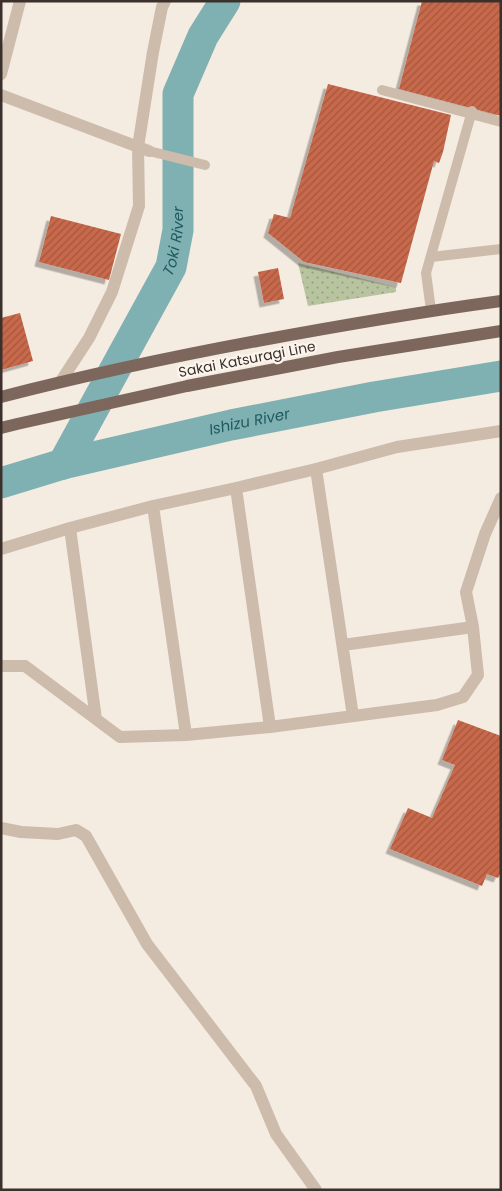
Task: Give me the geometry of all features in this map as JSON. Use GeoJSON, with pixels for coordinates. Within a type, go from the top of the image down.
{"type":"FeatureCollection","features":[{"type":"Feature","properties":{"kind":"main road","name":"Sakai Katsuragi Line"},"geometry":{"type":"LineString","coordinates":[[1,397],[67,380],[202,351],[431,310],[501,301]]}},
{"type":"Feature","properties":{"kind":"main road","name":"Sakai Katsuragi Line"},"geometry":{"type":"LineString","coordinates":[[1,428],[187,386],[338,357],[501,331]]}},
{"type":"Feature","properties":{"kind":"street"},"geometry":{"type":"LineString","coordinates":[[1,74],[20,1]]}},
{"type":"Feature","properties":{"kind":"street"},"geometry":{"type":"LineString","coordinates":[[67,380],[112,292],[139,206],[152,52],[163,3]]}},
{"type":"Feature","properties":{"kind":"street"},"geometry":{"type":"LineString","coordinates":[[1,95],[143,149]]}},
{"type":"Feature","properties":{"kind":"street"},"geometry":{"type":"LineString","coordinates":[[1,549],[153,506],[236,488],[397,447],[501,431]]}},
{"type":"Feature","properties":{"kind":"street"},"geometry":{"type":"LineString","coordinates":[[316,468],[353,716]]}},
{"type":"Feature","properties":{"kind":"street"},"geometry":{"type":"LineString","coordinates":[[236,488],[270,727]]}},
{"type":"Feature","properties":{"kind":"street"},"geometry":{"type":"LineString","coordinates":[[1,666],[25,666],[120,736],[186,735],[270,727],[437,705],[463,697],[478,674],[473,627],[466,592],[485,534],[501,498]]}},
{"type":"Feature","properties":{"kind":"street"},"geometry":{"type":"LineString","coordinates":[[153,506],[186,735]]}},
{"type":"Feature","properties":{"kind":"street"},"geometry":{"type":"LineString","coordinates":[[70,528],[96,719]]}},
{"type":"Feature","properties":{"kind":"street"},"geometry":{"type":"LineString","coordinates":[[342,645],[473,627]]}},
{"type":"Feature","properties":{"kind":"street"},"geometry":{"type":"LineString","coordinates":[[1,828],[21,832],[58,834],[76,830],[86,836],[147,944],[256,1086],[276,1134],[316,1190]]}},
{"type":"Feature","properties":{"kind":"lane"},"geometry":{"type":"LineString","coordinates":[[382,90],[501,122]]}},
{"type":"Feature","properties":{"kind":"lane"},"geometry":{"type":"LineString","coordinates":[[431,310],[426,273],[472,113]]}},
{"type":"Feature","properties":{"kind":"lane"},"geometry":{"type":"LineString","coordinates":[[143,149],[205,165]]}},
{"type":"Feature","properties":{"kind":"lane"},"geometry":{"type":"LineString","coordinates":[[431,257],[501,249]]}},
{"type":"Feature","properties":{"kind":"green space"},"geometry":{"type":"Polygon","coordinates":[[[298,263],[396,287],[396,292],[308,306],[298,263]]]}},
{"type":"Feature","properties":{"kind":"building"},"geometry":{"type":"Polygon","coordinates":[[[422,1],[501,1],[501,116],[399,89],[422,1]]]}},
{"type":"Feature","properties":{"kind":"building"},"geometry":{"type":"Polygon","coordinates":[[[328,84],[451,115],[439,163],[434,161],[401,283],[304,262],[268,233],[274,214],[290,218],[328,84]]]}},
{"type":"Feature","properties":{"kind":"building"},"geometry":{"type":"Polygon","coordinates":[[[51,216],[121,234],[109,280],[39,262],[51,216]]]}},
{"type":"Feature","properties":{"kind":"building"},"geometry":{"type":"Polygon","coordinates":[[[278,268],[284,299],[264,303],[258,272],[278,268]]]}},
{"type":"Feature","properties":{"kind":"building"},"geometry":{"type":"Polygon","coordinates":[[[20,313],[33,361],[1,370],[1,318],[20,313]]]}},
{"type":"Feature","properties":{"kind":"building"},"geometry":{"type":"Polygon","coordinates":[[[458,720],[501,736],[501,872],[498,878],[487,874],[482,886],[390,849],[408,808],[432,818],[455,765],[442,760],[458,720]]]}},
{"type":"Feature","properties":{"kind":"waterway","name":"Toki River"},"geometry":{"type":"LineString","coordinates":[[63,464],[171,267],[178,230],[178,94],[203,36],[225,1]]}},
{"type":"Feature","properties":{"kind":"waterway","name":"Ishizu River"},"geometry":{"type":"LineString","coordinates":[[1,483],[63,464],[231,425],[374,397],[501,376]]}}]}
